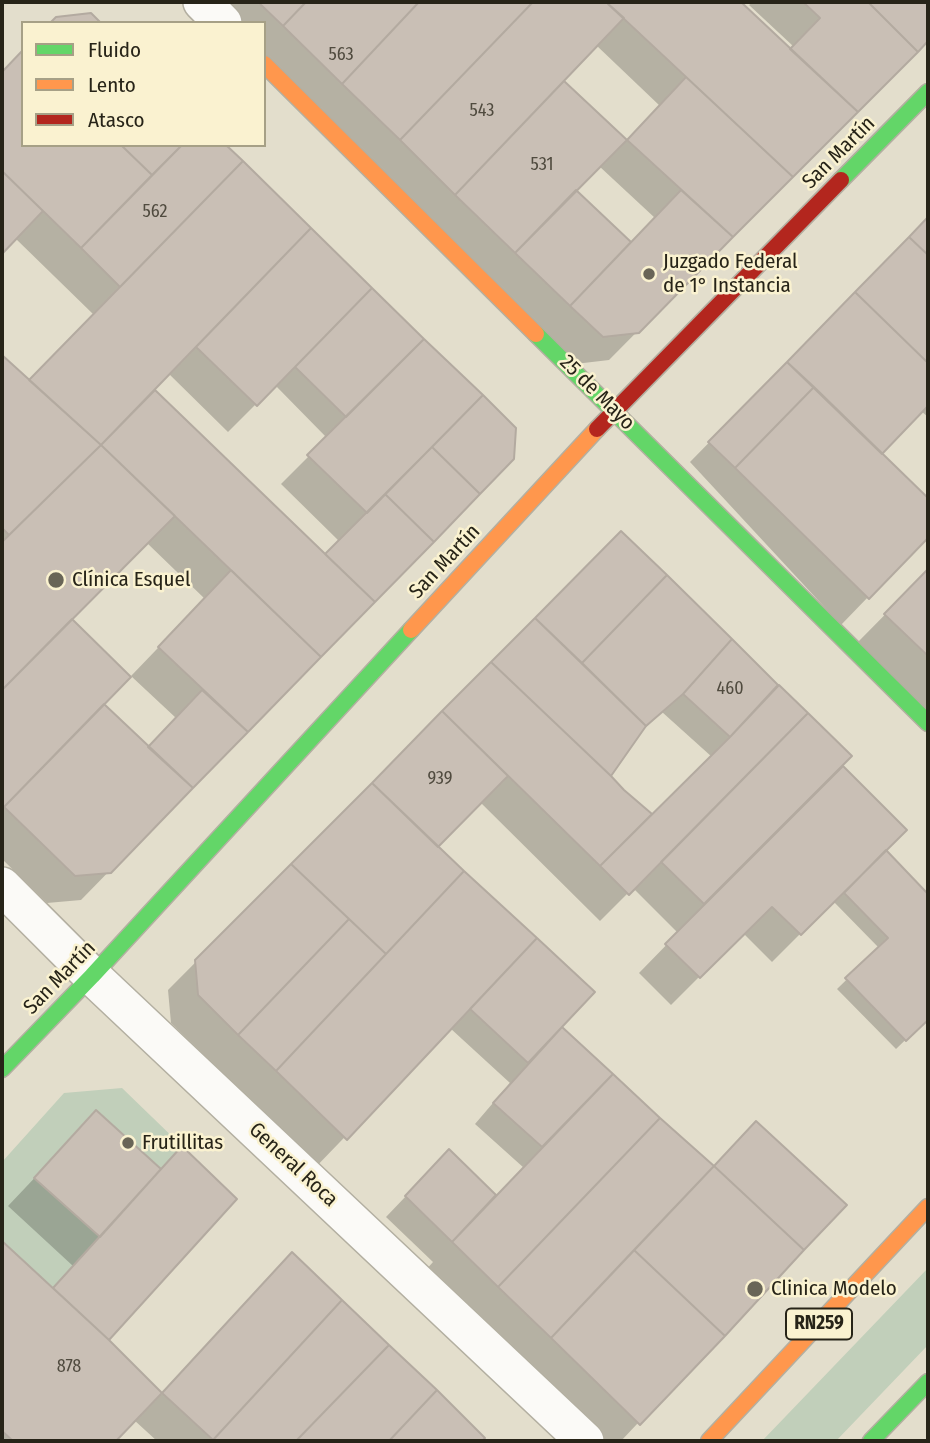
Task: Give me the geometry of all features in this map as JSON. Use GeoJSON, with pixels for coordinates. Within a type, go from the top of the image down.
{"type":"FeatureCollection","features":[{"type":"Feature","properties":{"kind":"main road","name":"25 de Mayo"},"geometry":{"type":"LineString","coordinates":[[266,66],[928,723]]}},
{"type":"Feature","properties":{"kind":"main road","name":"San Martín"},"geometry":{"type":"LineString","coordinates":[[2,1069],[92,976],[614,410],[928,92]]}},
{"type":"Feature","properties":{"kind":"main road","name":"RN259"},"geometry":{"type":"LineString","coordinates":[[709,1441],[928,1207]]}},
{"type":"Feature","properties":{"kind":"main road"},"geometry":{"type":"LineString","coordinates":[[871,1441],[928,1382]]}},
{"type":"Feature","properties":{"kind":"street"},"geometry":{"type":"LineString","coordinates":[[202,2],[221,21]]}},
{"type":"Feature","properties":{"kind":"street","name":"General Roca"},"geometry":{"type":"LineString","coordinates":[[2,886],[92,976],[585,1441]]}},
{"type":"Feature","properties":{"kind":"green space"},"geometry":{"type":"Polygon","coordinates":[[[122,1088],[182,1146],[161,1169],[95,1110],[34,1178],[100,1237],[53,1288],[2,1241],[2,1162],[64,1093],[122,1088]]]}},
{"type":"Feature","properties":{"kind":"green space"},"geometry":{"type":"Polygon","coordinates":[[[928,1268],[928,1345],[836,1441],[762,1441],[928,1268]]]}},
{"type":"Feature","properties":{"kind":"building"},"geometry":{"type":"Polygon","coordinates":[[[258,2],[306,2],[283,26],[258,2]]]}},
{"type":"Feature","properties":{"kind":"building"},"geometry":{"type":"Polygon","coordinates":[[[306,2],[419,2],[342,84],[283,26],[306,2]]]}},
{"type":"Feature","properties":{"kind":"building"},"geometry":{"type":"Polygon","coordinates":[[[419,2],[533,2],[400,140],[342,84],[419,2]]]}},
{"type":"Feature","properties":{"kind":"building"},"geometry":{"type":"Polygon","coordinates":[[[533,2],[606,2],[624,18],[455,195],[400,140],[533,2]]]}},
{"type":"Feature","properties":{"kind":"building"},"geometry":{"type":"Polygon","coordinates":[[[741,2],[858,112],[793,177],[608,4],[741,2]]]}},
{"type":"Feature","properties":{"kind":"building"},"geometry":{"type":"Polygon","coordinates":[[[803,2],[868,2],[918,52],[858,112],[790,49],[820,18],[803,2]]]}},
{"type":"Feature","properties":{"kind":"building"},"geometry":{"type":"Polygon","coordinates":[[[868,2],[928,2],[928,41],[918,52],[868,2]]]}},
{"type":"Feature","properties":{"kind":"building"},"geometry":{"type":"Polygon","coordinates":[[[91,13],[99,21],[52,21],[56,17],[91,13]]]}},
{"type":"Feature","properties":{"kind":"building"},"geometry":{"type":"Polygon","coordinates":[[[21,52],[21,147],[123,147],[152,175],[81,248],[2,171],[2,72],[21,52]]]}},
{"type":"Feature","properties":{"kind":"building"},"geometry":{"type":"Polygon","coordinates":[[[686,77],[793,177],[733,237],[627,140],[686,77]]]}},
{"type":"Feature","properties":{"kind":"building"},"geometry":{"type":"Polygon","coordinates":[[[564,81],[627,140],[515,253],[455,195],[564,81]]]}},
{"type":"Feature","properties":{"kind":"building"},"geometry":{"type":"Polygon","coordinates":[[[123,147],[180,147],[152,175],[123,147]]]}},
{"type":"Feature","properties":{"kind":"building"},"geometry":{"type":"Polygon","coordinates":[[[180,147],[228,147],[243,161],[120,287],[81,248],[180,147]]]}},
{"type":"Feature","properties":{"kind":"building"},"geometry":{"type":"Polygon","coordinates":[[[243,161],[311,228],[101,445],[29,380],[243,161]]]}},
{"type":"Feature","properties":{"kind":"building"},"geometry":{"type":"Polygon","coordinates":[[[2,171],[43,211],[2,254],[2,171]]]}},
{"type":"Feature","properties":{"kind":"building"},"geometry":{"type":"Polygon","coordinates":[[[576,190],[631,242],[570,306],[515,253],[576,190]]]}},
{"type":"Feature","properties":{"kind":"building","name":"Juzgado Federal de 1° Instancia"},"geometry":{"type":"Polygon","coordinates":[[[681,190],[733,237],[639,333],[603,337],[570,306],[681,190]]]}},
{"type":"Feature","properties":{"kind":"building"},"geometry":{"type":"Polygon","coordinates":[[[928,217],[928,255],[909,237],[928,217]]]}},
{"type":"Feature","properties":{"kind":"building"},"geometry":{"type":"Polygon","coordinates":[[[311,228],[372,288],[257,406],[196,347],[311,228]]]}},
{"type":"Feature","properties":{"kind":"building"},"geometry":{"type":"Polygon","coordinates":[[[909,237],[928,255],[928,363],[855,292],[909,237]]]}},
{"type":"Feature","properties":{"kind":"building"},"geometry":{"type":"Polygon","coordinates":[[[372,288],[424,339],[346,417],[295,367],[372,288]]]}},
{"type":"Feature","properties":{"kind":"building"},"geometry":{"type":"Polygon","coordinates":[[[855,292],[928,363],[928,406],[882,454],[787,362],[855,292]]]}},
{"type":"Feature","properties":{"kind":"building"},"geometry":{"type":"Polygon","coordinates":[[[424,339],[483,395],[367,513],[307,455],[424,339]]]}},
{"type":"Feature","properties":{"kind":"building"},"geometry":{"type":"Polygon","coordinates":[[[2,355],[101,445],[9,535],[2,528],[2,355]]]}},
{"type":"Feature","properties":{"kind":"building"},"geometry":{"type":"Polygon","coordinates":[[[787,362],[814,387],[735,468],[708,442],[787,362]]]}},
{"type":"Feature","properties":{"kind":"building"},"geometry":{"type":"Polygon","coordinates":[[[814,387],[928,498],[928,538],[869,599],[735,468],[814,387]]]}},
{"type":"Feature","properties":{"kind":"building"},"geometry":{"type":"Polygon","coordinates":[[[155,390],[375,602],[321,657],[101,445],[155,390]]]}},
{"type":"Feature","properties":{"kind":"building"},"geometry":{"type":"Polygon","coordinates":[[[483,395],[516,428],[514,459],[480,494],[432,447],[483,395]]]}},
{"type":"Feature","properties":{"kind":"building","name":"Clínica Esquel"},"geometry":{"type":"Polygon","coordinates":[[[101,445],[175,516],[2,690],[2,542],[101,445]]]}},
{"type":"Feature","properties":{"kind":"building"},"geometry":{"type":"Polygon","coordinates":[[[432,447],[480,494],[434,542],[385,494],[432,447]]]}},
{"type":"Feature","properties":{"kind":"building"},"geometry":{"type":"Polygon","coordinates":[[[385,494],[434,542],[375,602],[325,554],[385,494]]]}},
{"type":"Feature","properties":{"kind":"building"},"geometry":{"type":"Polygon","coordinates":[[[621,531],[667,575],[582,663],[535,618],[621,531]]]}},
{"type":"Feature","properties":{"kind":"building"},"geometry":{"type":"Polygon","coordinates":[[[928,569],[928,656],[884,614],[928,569]]]}},
{"type":"Feature","properties":{"kind":"building"},"geometry":{"type":"Polygon","coordinates":[[[231,570],[321,657],[248,732],[158,647],[231,570]]]}},
{"type":"Feature","properties":{"kind":"building"},"geometry":{"type":"Polygon","coordinates":[[[667,575],[732,639],[683,694],[646,726],[582,663],[667,575]]]}},
{"type":"Feature","properties":{"kind":"building"},"geometry":{"type":"Polygon","coordinates":[[[535,618],[646,726],[611,776],[491,662],[535,618]]]}},
{"type":"Feature","properties":{"kind":"building"},"geometry":{"type":"Polygon","coordinates":[[[72,619],[131,677],[4,807],[2,690],[72,619]]]}},
{"type":"Feature","properties":{"kind":"building"},"geometry":{"type":"Polygon","coordinates":[[[732,639],[778,685],[730,737],[683,694],[732,639]]]}},
{"type":"Feature","properties":{"kind":"building"},"geometry":{"type":"Polygon","coordinates":[[[491,662],[652,814],[600,866],[442,711],[491,662]]]}},
{"type":"Feature","properties":{"kind":"building"},"geometry":{"type":"Polygon","coordinates":[[[779,685],[808,713],[629,895],[600,866],[779,685]]]}},
{"type":"Feature","properties":{"kind":"building"},"geometry":{"type":"Polygon","coordinates":[[[202,690],[248,732],[193,788],[148,747],[202,690]]]}},
{"type":"Feature","properties":{"kind":"building"},"geometry":{"type":"Polygon","coordinates":[[[104,704],[193,788],[111,873],[75,876],[4,807],[104,704]]]}},
{"type":"Feature","properties":{"kind":"building"},"geometry":{"type":"Polygon","coordinates":[[[442,711],[508,776],[438,847],[372,783],[442,711]]]}},
{"type":"Feature","properties":{"kind":"building"},"geometry":{"type":"Polygon","coordinates":[[[808,713],[852,756],[704,904],[661,862],[808,713]]]}},
{"type":"Feature","properties":{"kind":"building"},"geometry":{"type":"Polygon","coordinates":[[[843,766],[907,830],[801,935],[772,907],[700,978],[665,944],[843,766]]]}},
{"type":"Feature","properties":{"kind":"building"},"geometry":{"type":"Polygon","coordinates":[[[372,783],[464,871],[386,954],[291,864],[372,783]]]}},
{"type":"Feature","properties":{"kind":"building"},"geometry":{"type":"Polygon","coordinates":[[[886,850],[928,894],[928,1020],[906,1041],[845,978],[888,938],[844,893],[886,850]]]}},
{"type":"Feature","properties":{"kind":"building"},"geometry":{"type":"Polygon","coordinates":[[[291,864],[349,919],[238,1035],[198,995],[195,960],[291,864]]]}},
{"type":"Feature","properties":{"kind":"building"},"geometry":{"type":"Polygon","coordinates":[[[464,871],[537,938],[347,1140],[276,1071],[464,871]]]}},
{"type":"Feature","properties":{"kind":"building"},"geometry":{"type":"Polygon","coordinates":[[[349,919],[386,954],[276,1071],[238,1035],[349,919]]]}},
{"type":"Feature","properties":{"kind":"building"},"geometry":{"type":"Polygon","coordinates":[[[537,938],[595,992],[528,1063],[470,1009],[537,938]]]}},
{"type":"Feature","properties":{"kind":"building"},"geometry":{"type":"Polygon","coordinates":[[[562,1027],[613,1074],[542,1147],[493,1103],[562,1027]]]}},
{"type":"Feature","properties":{"kind":"building"},"geometry":{"type":"Polygon","coordinates":[[[613,1074],[660,1118],[498,1287],[452,1242],[613,1074]]]}},
{"type":"Feature","properties":{"kind":"building"},"geometry":{"type":"Polygon","coordinates":[[[96,1110],[161,1169],[100,1237],[34,1178],[96,1110]]]}},
{"type":"Feature","properties":{"kind":"building"},"geometry":{"type":"Polygon","coordinates":[[[660,1118],[714,1166],[551,1338],[498,1287],[660,1118]]]}},
{"type":"Feature","properties":{"kind":"building"},"geometry":{"type":"Polygon","coordinates":[[[756,1121],[847,1205],[804,1250],[714,1166],[756,1121]]]}},
{"type":"Feature","properties":{"kind":"building"},"geometry":{"type":"Polygon","coordinates":[[[182,1146],[237,1199],[109,1340],[53,1288],[182,1146]]]}},
{"type":"Feature","properties":{"kind":"building"},"geometry":{"type":"Polygon","coordinates":[[[449,1149],[496,1195],[452,1242],[405,1196],[449,1149]]]}},
{"type":"Feature","properties":{"kind":"building"},"geometry":{"type":"Polygon","coordinates":[[[714,1166],[804,1250],[725,1336],[634,1250],[714,1166]]]}},
{"type":"Feature","properties":{"kind":"building"},"geometry":{"type":"Polygon","coordinates":[[[2,1241],[162,1393],[116,1441],[13,1441],[2,1431],[2,1241]]]}},
{"type":"Feature","properties":{"kind":"building"},"geometry":{"type":"Polygon","coordinates":[[[634,1250],[725,1336],[640,1425],[551,1338],[634,1250]]]}},
{"type":"Feature","properties":{"kind":"building"},"geometry":{"type":"Polygon","coordinates":[[[292,1252],[342,1300],[213,1440],[162,1393],[292,1252]]]}},
{"type":"Feature","properties":{"kind":"building"},"geometry":{"type":"Polygon","coordinates":[[[342,1300],[389,1345],[296,1441],[214,1441],[213,1440],[342,1300]]]}},
{"type":"Feature","properties":{"kind":"building"},"geometry":{"type":"Polygon","coordinates":[[[389,1345],[437,1390],[389,1441],[296,1441],[389,1345]]]}},
{"type":"Feature","properties":{"kind":"building"},"geometry":{"type":"Polygon","coordinates":[[[437,1390],[485,1438],[482,1441],[389,1441],[437,1390]]]}},
{"type":"Feature","properties":{"kind":"traffic: fast"},"geometry":{"type":"LineString","coordinates":[[841,180],[928,92]]}},
{"type":"Feature","properties":{"kind":"traffic: fast"},"geometry":{"type":"LineString","coordinates":[[536,334],[928,723]]}},
{"type":"Feature","properties":{"kind":"traffic: fast"},"geometry":{"type":"LineString","coordinates":[[2,1069],[92,976],[411,630]]}},
{"type":"Feature","properties":{"kind":"traffic: fast"},"geometry":{"type":"LineString","coordinates":[[871,1441],[928,1382]]}},
{"type":"Feature","properties":{"kind":"traffic: slow"},"geometry":{"type":"LineString","coordinates":[[266,66],[536,334]]}},
{"type":"Feature","properties":{"kind":"traffic: slow"},"geometry":{"type":"LineString","coordinates":[[411,630],[597,429]]}},
{"type":"Feature","properties":{"kind":"traffic: slow"},"geometry":{"type":"LineString","coordinates":[[709,1441],[928,1207]]}},
{"type":"Feature","properties":{"kind":"traffic: jam"},"geometry":{"type":"LineString","coordinates":[[597,429],[841,180]]}},
{"type":"Feature","properties":{"kind":"place","name":"Juzgado Federal de 1° Instancia"},"geometry":{"type":"Point","coordinates":[649,274]}},
{"type":"Feature","properties":{"kind":"place","name":"Clínica Esquel"},"geometry":{"type":"Point","coordinates":[56,580]}},
{"type":"Feature","properties":{"kind":"place","name":"Frutillitas"},"geometry":{"type":"Point","coordinates":[128,1143]}},
{"type":"Feature","properties":{"kind":"place","name":"Clinica Modelo"},"geometry":{"type":"Point","coordinates":[755,1289]}}]}
